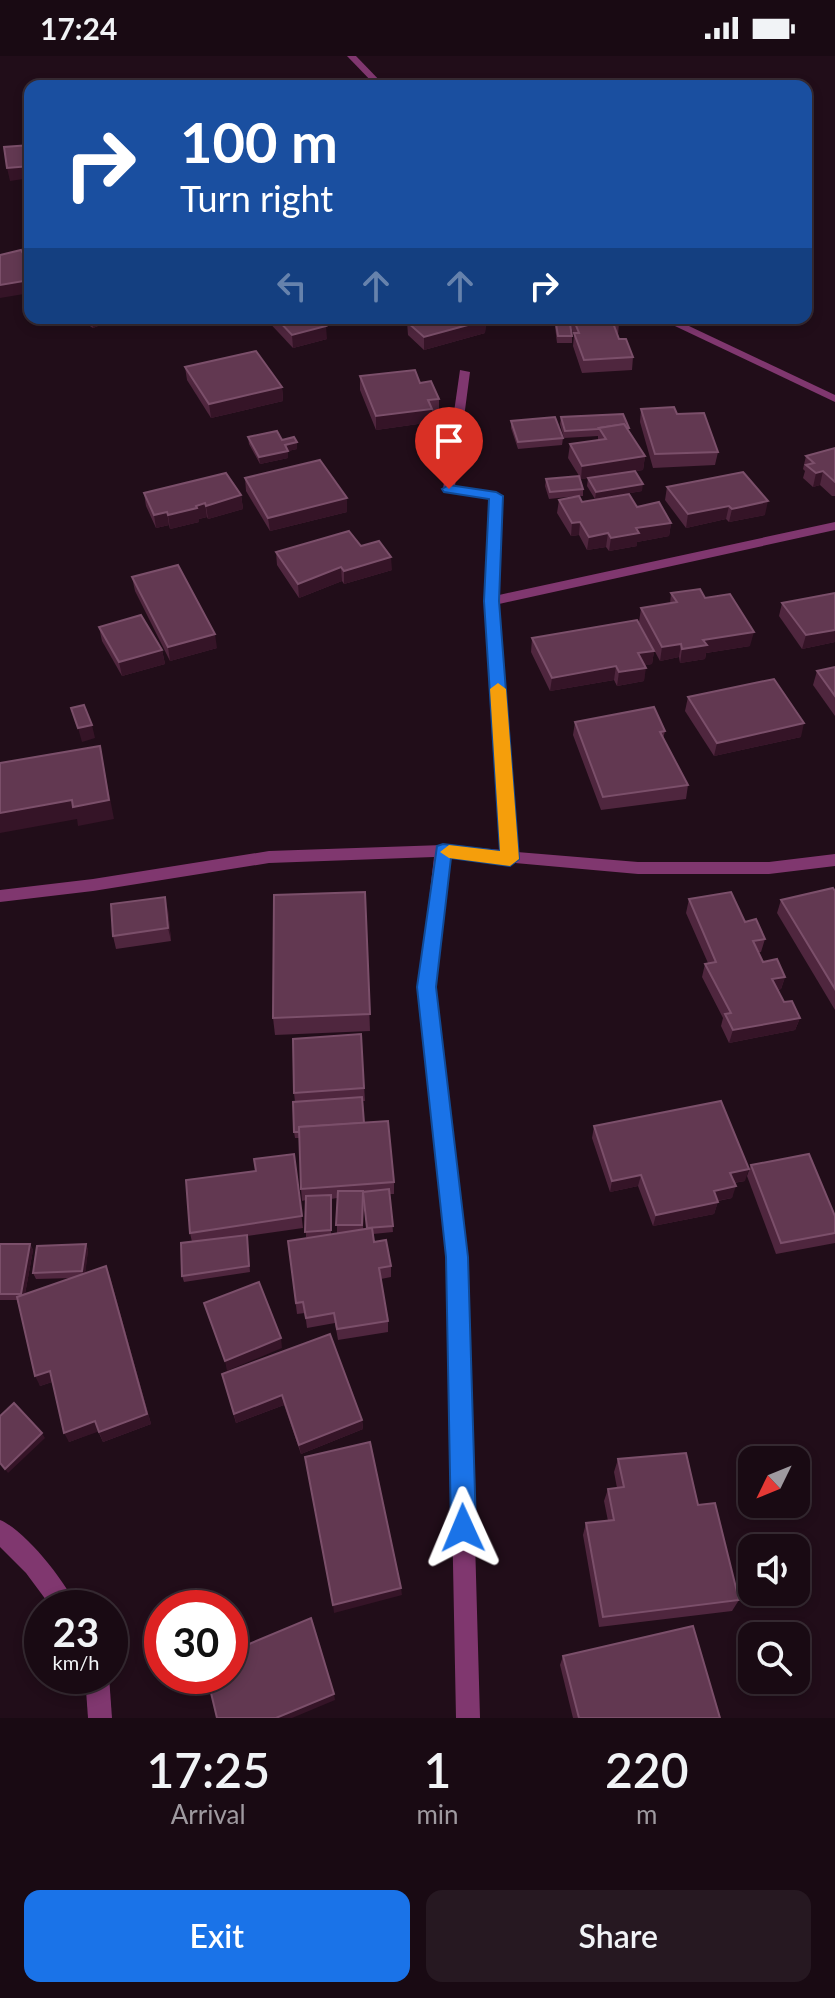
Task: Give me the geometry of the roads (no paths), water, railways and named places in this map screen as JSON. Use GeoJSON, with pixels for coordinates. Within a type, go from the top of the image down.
{"type":"FeatureCollection","features":[{"type":"Feature","properties":{"kind":"street"},"geometry":{"type":"LineString","coordinates":[[351,56],[375,80]]}},
{"type":"Feature","properties":{"kind":"street"},"geometry":{"type":"LineString","coordinates":[[676,324],[835,399]]}},
{"type":"Feature","properties":{"kind":"street"},"geometry":{"type":"LineString","coordinates":[[464,372],[449,489],[496,496],[492,601],[510,859]]}},
{"type":"Feature","properties":{"kind":"street"},"geometry":{"type":"LineString","coordinates":[[492,601],[835,526]]}},
{"type":"Feature","properties":{"kind":"street"},"geometry":{"type":"LineString","coordinates":[[443,851],[427,987],[457,1257],[468,1718]]}},
{"type":"Feature","properties":{"kind":"street"},"geometry":{"type":"LineString","coordinates":[[0,896],[93,885],[269,857],[443,851],[638,868],[769,868],[835,860]]}},
{"type":"Feature","properties":{"kind":"street"},"geometry":{"type":"LineString","coordinates":[[0,1531],[34,1565],[53,1590]]}},
{"type":"Feature","properties":{"kind":"street"},"geometry":{"type":"LineString","coordinates":[[98,1694],[100,1718]]}}]}
